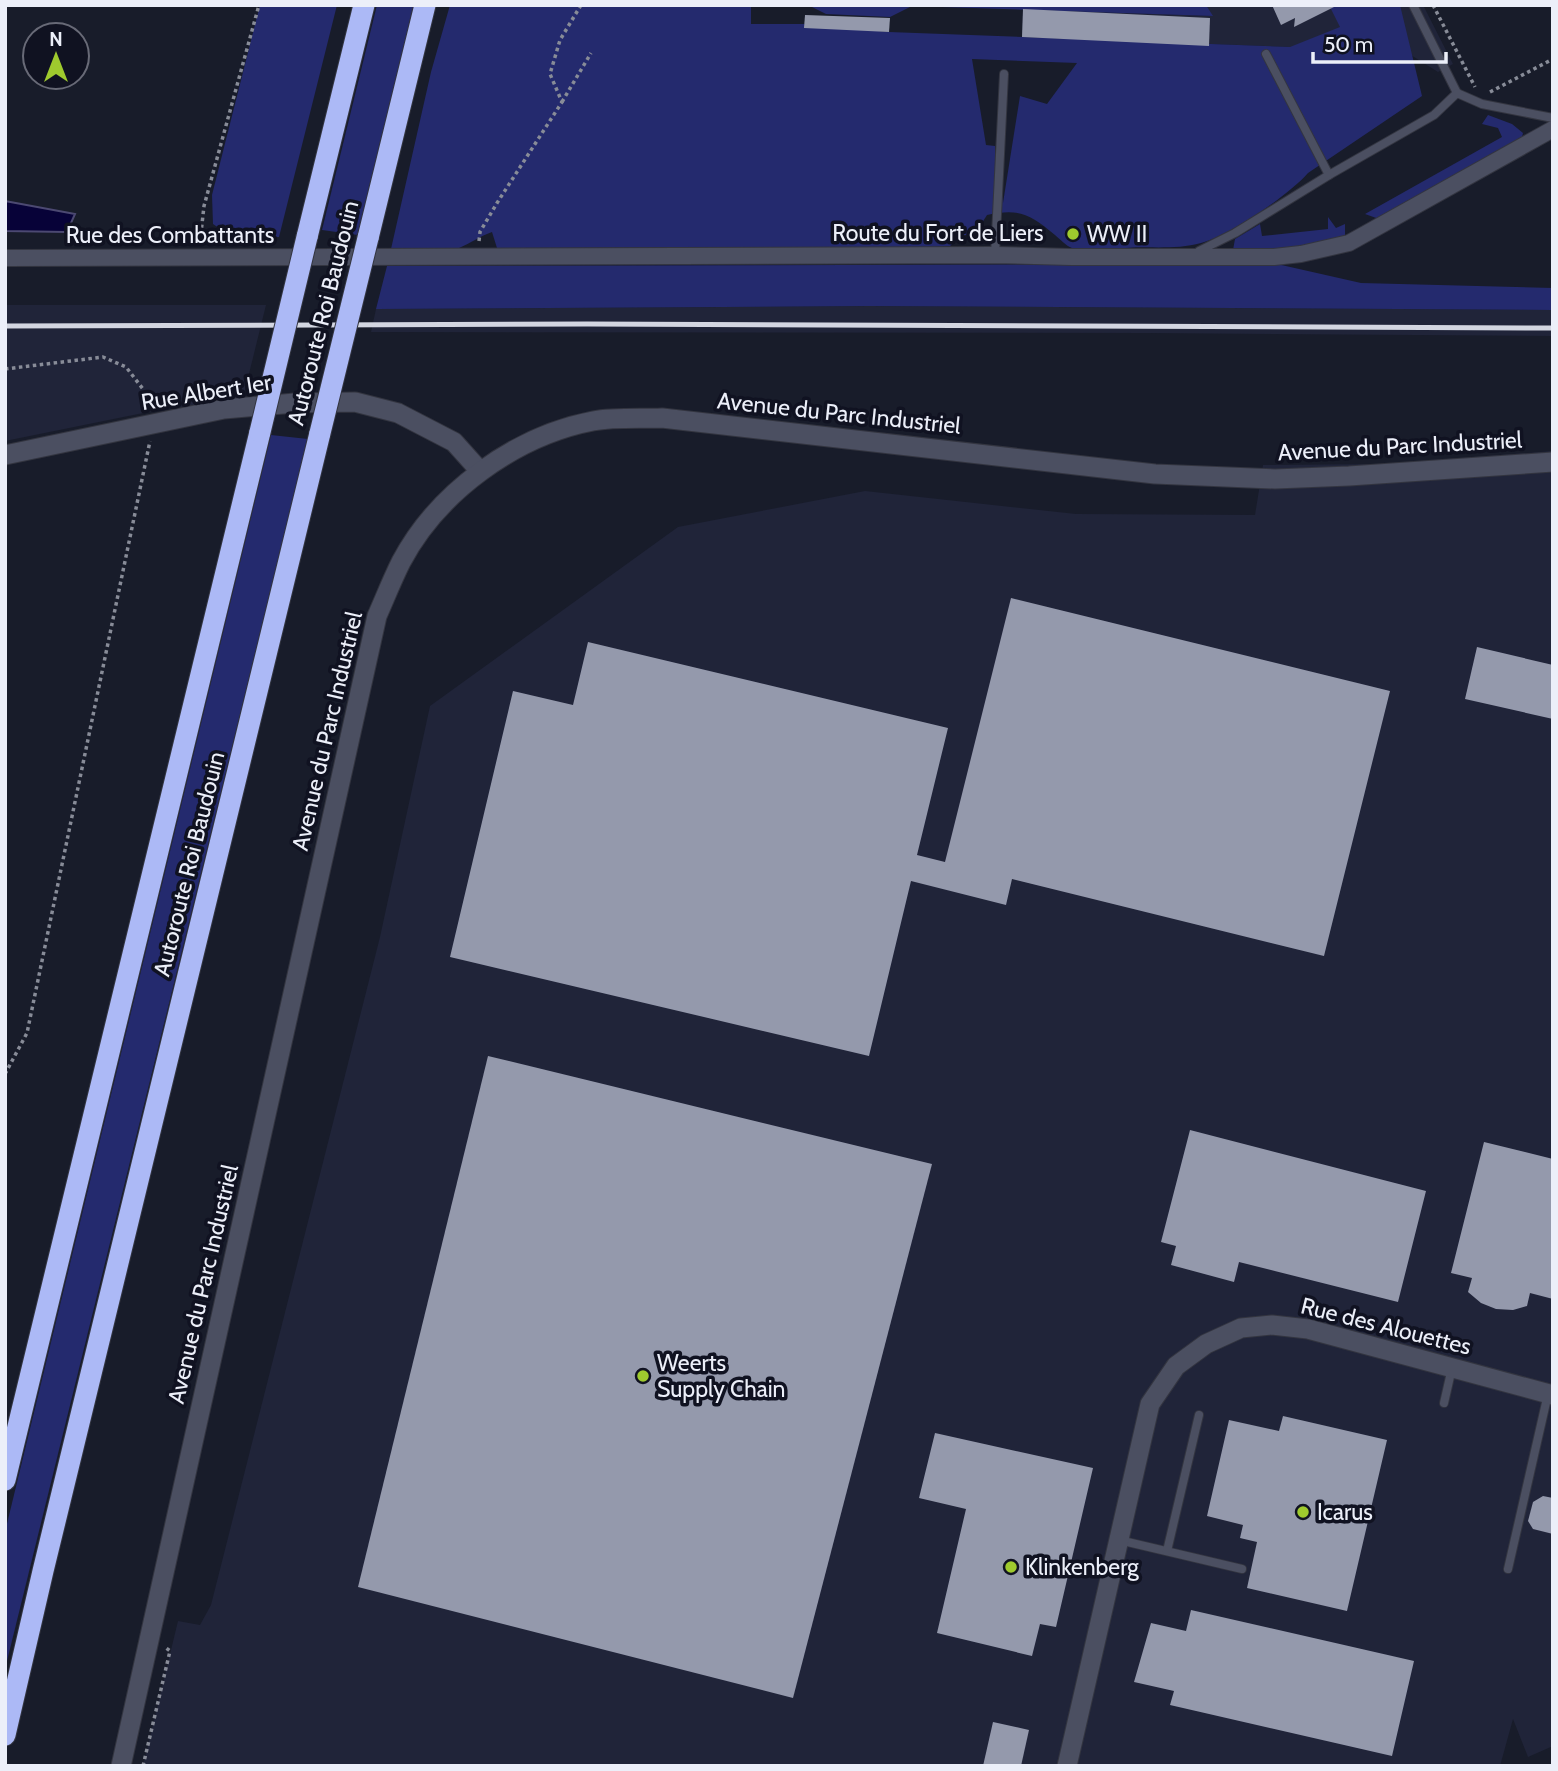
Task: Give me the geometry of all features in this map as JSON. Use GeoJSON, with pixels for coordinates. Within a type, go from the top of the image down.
{"type":"FeatureCollection","features":[{"type":"Feature","properties":{"kind":"highway","name":"Autoroute Roi Baudouin"},"geometry":{"type":"LineString","coordinates":[[5,1480],[364,5]]}},
{"type":"Feature","properties":{"kind":"highway","name":"Autoroute Roi Baudouin"},"geometry":{"type":"LineString","coordinates":[[5,1735],[425,5]]}},
{"type":"Feature","properties":{"kind":"street","name":"Route du Fort de Liers"},"geometry":{"type":"LineString","coordinates":[[335,258],[995,255],[1248,258],[1301,254],[1349,243],[1553,129]]}},
{"type":"Feature","properties":{"kind":"street","name":"Rue des Combattants"},"geometry":{"type":"LineString","coordinates":[[5,258],[335,258]]}},
{"type":"Feature","properties":{"kind":"street","name":"Rue Albert Ier"},"geometry":{"type":"LineString","coordinates":[[5,455],[225,410],[295,403],[355,402],[398,413],[454,442],[480,471]]}},
{"type":"Feature","properties":{"kind":"street","name":"Avenue du Parc Industriel"},"geometry":{"type":"LineString","coordinates":[[121,1766],[377,616],[402,560],[436,513],[480,471],[530,440],[594,421],[663,418],[1155,474],[1275,479],[1553,462]]}},
{"type":"Feature","properties":{"kind":"street","name":"Rue des Alouettes"},"geometry":{"type":"LineString","coordinates":[[1066,1766],[1150,1404],[1176,1366],[1206,1344],[1241,1328],[1272,1325],[1308,1329],[1550,1394]]}},
{"type":"Feature","properties":{"kind":"lane"},"geometry":{"type":"LineString","coordinates":[[1413,5],[1457,93],[1553,118]]}},
{"type":"Feature","properties":{"kind":"lane"},"geometry":{"type":"LineString","coordinates":[[1266,54],[1329,175]]}},
{"type":"Feature","properties":{"kind":"lane"},"geometry":{"type":"LineString","coordinates":[[995,255],[1004,74]]}},
{"type":"Feature","properties":{"kind":"lane"},"geometry":{"type":"LineString","coordinates":[[1198,257],[1199,251],[1235,233],[1434,115],[1457,93]]}},
{"type":"Feature","properties":{"kind":"lane"},"geometry":{"type":"LineString","coordinates":[[1444,1403],[1452,1368]]}},
{"type":"Feature","properties":{"kind":"lane","name":"Rue des Alouettes"},"geometry":{"type":"LineString","coordinates":[[1508,1569],[1550,1394]]}},
{"type":"Feature","properties":{"kind":"lane"},"geometry":{"type":"LineString","coordinates":[[1167,1551],[1199,1415]]}},
{"type":"Feature","properties":{"kind":"lane"},"geometry":{"type":"LineString","coordinates":[[1119,1541],[1242,1569]]}},
{"type":"Feature","properties":{"kind":"path"},"geometry":{"type":"LineString","coordinates":[[199,258],[204,206],[259,5]]}},
{"type":"Feature","properties":{"kind":"path"},"geometry":{"type":"LineString","coordinates":[[562,102],[550,75],[560,40],[580,5]]}},
{"type":"Feature","properties":{"kind":"path"},"geometry":{"type":"LineString","coordinates":[[1433,5],[1480,101],[1553,59]]}},
{"type":"Feature","properties":{"kind":"path"},"geometry":{"type":"LineString","coordinates":[[477,257],[480,232],[591,53]]}},
{"type":"Feature","properties":{"kind":"path"},"geometry":{"type":"LineString","coordinates":[[5,369],[103,357],[126,367],[143,389],[154,423],[27,1033],[5,1074]]}},
{"type":"Feature","properties":{"kind":"shaded area"},"geometry":{"type":"Polygon","coordinates":[[[260,5],[337,5],[279,237],[232,237],[213,224],[212,195],[260,5]]]}},
{"type":"Feature","properties":{"kind":"shaded area"},"geometry":{"type":"Polygon","coordinates":[[[377,5],[414,5],[358,235],[322,230],[377,5]]]}},
{"type":"Feature","properties":{"kind":"shaded area"},"geometry":{"type":"Polygon","coordinates":[[[450,5],[751,5],[751,24],[804,24],[889,32],[1290,47],[1340,27],[1329,5],[1400,5],[1422,96],[1308,173],[1258,214],[1213,239],[1192,245],[1099,250],[1072,248],[1031,218],[1008,212],[987,215],[974,232],[961,235],[950,246],[936,247],[497,248],[492,232],[459,248],[391,249],[431,72],[450,5]],[[972,59],[986,145],[995,146],[995,160],[1003,156],[1003,203],[1020,96],[1047,104],[1077,63],[972,59]]]}},
{"type":"Feature","properties":{"kind":"shaded area"},"geometry":{"type":"Polygon","coordinates":[[[808,5],[1206,5],[1213,16],[912,6],[890,17],[826,14],[808,5]]]}},
{"type":"Feature","properties":{"kind":"shaded area"},"geometry":{"type":"Polygon","coordinates":[[[1206,5],[1423,5],[1453,64],[1438,72],[1371,30],[1312,55],[1289,47],[1022,37],[1023,9],[1212,16],[1206,5]]]}},
{"type":"Feature","properties":{"kind":"shaded area"},"geometry":{"type":"Polygon","coordinates":[[[1488,115],[1512,124],[1523,133],[1522,137],[1379,219],[1365,214],[1502,137],[1498,128],[1482,124],[1488,115]]]}},
{"type":"Feature","properties":{"kind":"shaded area"},"geometry":{"type":"Polygon","coordinates":[[[5,201],[75,214],[67,232],[5,231],[5,201]]]}},
{"type":"Feature","properties":{"kind":"shaded area"},"geometry":{"type":"Polygon","coordinates":[[[1328,217],[1336,228],[1345,224],[1345,235],[1280,250],[1233,250],[1235,239],[1260,224],[1262,236],[1328,229],[1328,217]]]}},
{"type":"Feature","properties":{"kind":"shaded area"},"geometry":{"type":"Polygon","coordinates":[[[1277,264],[1361,283],[1553,288],[1553,310],[869,306],[376,309],[387,266],[1277,264]]]}},
{"type":"Feature","properties":{"kind":"shaded area"},"geometry":{"type":"Polygon","coordinates":[[[5,305],[266,305],[243,398],[153,411],[5,441],[5,305]]]}},
{"type":"Feature","properties":{"kind":"shaded area"},"geometry":{"type":"Polygon","coordinates":[[[869,306],[1553,310],[1553,336],[371,332],[376,309],[869,306]]]}},
{"type":"Feature","properties":{"kind":"shaded area"},"geometry":{"type":"Polygon","coordinates":[[[271,435],[308,439],[5,1669],[5,1532],[271,435]]]}},
{"type":"Feature","properties":{"kind":"shaded area"},"geometry":{"type":"Polygon","coordinates":[[[1553,451],[1553,1746],[1528,1757],[1513,1719],[1500,1766],[143,1766],[178,1621],[200,1625],[211,1605],[380,937],[430,706],[678,527],[865,491],[1076,514],[1255,515],[1263,465],[1380,464],[1553,451]]]}},
{"type":"Feature","properties":{"kind":"building"},"geometry":{"type":"Polygon","coordinates":[[[1272,5],[1338,5],[1294,27],[1295,18],[1281,25],[1272,5]]]}},
{"type":"Feature","properties":{"kind":"building"},"geometry":{"type":"Polygon","coordinates":[[[1023,9],[1210,18],[1209,46],[1022,37],[1023,9]]]}},
{"type":"Feature","properties":{"kind":"building"},"geometry":{"type":"Polygon","coordinates":[[[805,15],[890,18],[889,32],[804,28],[805,15]]]}},
{"type":"Feature","properties":{"kind":"building"},"geometry":{"type":"Polygon","coordinates":[[[1011,598],[1390,691],[1324,956],[1012,879],[1006,905],[911,881],[869,1056],[450,957],[513,691],[573,705],[588,642],[948,728],[917,855],[945,862],[1011,598]]]}},
{"type":"Feature","properties":{"kind":"building"},"geometry":{"type":"Polygon","coordinates":[[[1477,647],[1553,665],[1553,719],[1465,699],[1477,647]]]}},
{"type":"Feature","properties":{"kind":"building","name":"Weerts Supply Chain"},"geometry":{"type":"Polygon","coordinates":[[[488,1056],[932,1164],[793,1698],[358,1587],[488,1056]]]}},
{"type":"Feature","properties":{"kind":"building"},"geometry":{"type":"Polygon","coordinates":[[[1190,1130],[1426,1191],[1398,1302],[1239,1262],[1234,1282],[1171,1265],[1176,1246],[1161,1242],[1190,1130]]]}},
{"type":"Feature","properties":{"kind":"building"},"geometry":{"type":"Polygon","coordinates":[[[1484,1142],[1553,1159],[1553,1299],[1530,1293],[1527,1306],[1513,1310],[1496,1309],[1481,1303],[1468,1292],[1472,1278],[1451,1273],[1484,1142]]]}},
{"type":"Feature","properties":{"kind":"building","name":"Icarus"},"geometry":{"type":"Polygon","coordinates":[[[1283,1416],[1387,1440],[1347,1611],[1247,1588],[1257,1542],[1240,1538],[1243,1525],[1207,1516],[1229,1420],[1279,1431],[1283,1416]]]}},
{"type":"Feature","properties":{"kind":"building","name":"Klinkenberg"},"geometry":{"type":"Polygon","coordinates":[[[935,1433],[1093,1468],[1056,1627],[1040,1624],[1032,1656],[937,1633],[966,1509],[919,1498],[935,1433]]]}},
{"type":"Feature","properties":{"kind":"building"},"geometry":{"type":"Polygon","coordinates":[[[1543,1496],[1553,1498],[1553,1534],[1533,1529],[1528,1521],[1533,1502],[1543,1496]]]}},
{"type":"Feature","properties":{"kind":"building"},"geometry":{"type":"Polygon","coordinates":[[[1191,1610],[1414,1661],[1392,1756],[1170,1705],[1174,1691],[1134,1682],[1151,1623],[1186,1631],[1191,1610]]]}},
{"type":"Feature","properties":{"kind":"building"},"geometry":{"type":"Polygon","coordinates":[[[993,1722],[1029,1730],[1021,1766],[983,1766],[993,1722]]]}},
{"type":"Feature","properties":{"kind":"railway"},"geometry":{"type":"LineString","coordinates":[[5,326],[587,324],[1553,328]]}},
{"type":"Feature","properties":{"kind":"place","name":"WW II"},"geometry":{"type":"Point","coordinates":[1073,234]}},
{"type":"Feature","properties":{"kind":"place","name":"Weerts Supply Chain"},"geometry":{"type":"Point","coordinates":[643,1376]}},
{"type":"Feature","properties":{"kind":"place","name":"Icarus"},"geometry":{"type":"Point","coordinates":[1303,1512]}},
{"type":"Feature","properties":{"kind":"place","name":"Klinkenberg"},"geometry":{"type":"Point","coordinates":[1011,1567]}}]}
